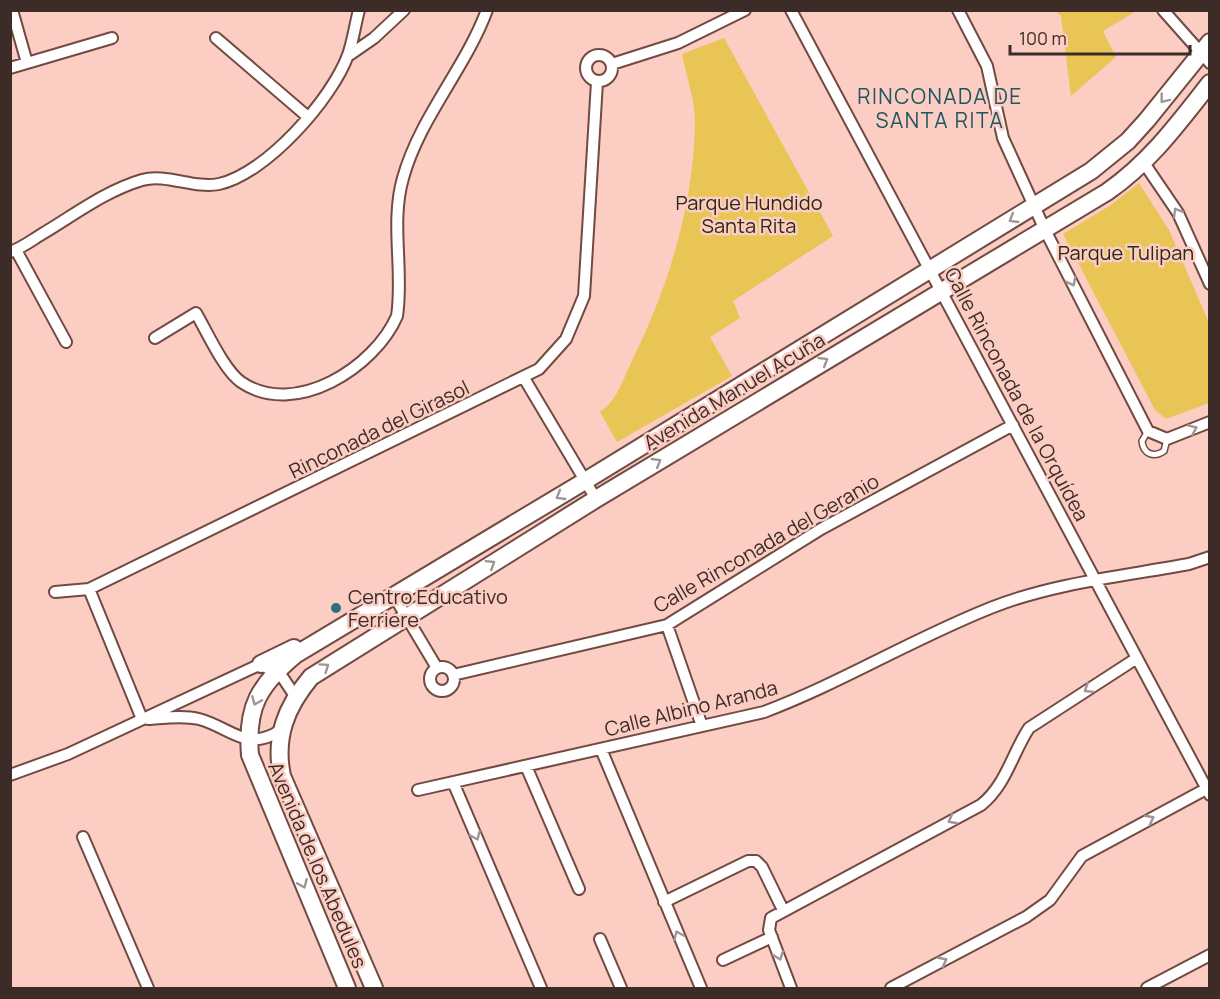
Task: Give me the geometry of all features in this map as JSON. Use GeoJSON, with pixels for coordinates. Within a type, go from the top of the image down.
{"type":"FeatureCollection","features":[{"type":"Feature","properties":{"kind":"street"},"geometry":{"type":"LineString","coordinates":[[12,10],[27,63]]}},
{"type":"Feature","properties":{"kind":"street"},"geometry":{"type":"LineString","coordinates":[[66,342],[13,251],[89,204],[143,180],[154,178],[198,184],[219,184],[238,176],[260,162],[319,105],[348,56],[359,10]]}},
{"type":"Feature","properties":{"kind":"street"},"geometry":{"type":"LineString","coordinates":[[348,56],[374,38],[404,10]]}},
{"type":"Feature","properties":{"kind":"street"},"geometry":{"type":"LineString","coordinates":[[155,338],[196,313],[233,375],[259,391],[278,395],[307,391],[342,376],[363,361],[392,327],[397,316],[398,206],[402,179],[436,104],[478,33],[487,10]]}},
{"type":"Feature","properties":{"kind":"street"},"geometry":{"type":"LineString","coordinates":[[612,64],[678,43],[745,10]]}},
{"type":"Feature","properties":{"kind":"street","name":"Calle Rinconada de la Orquídea"},"geometry":{"type":"LineString","coordinates":[[790,10],[1208,792]]}},
{"type":"Feature","properties":{"kind":"street"},"geometry":{"type":"LineString","coordinates":[[958,10],[987,66],[1003,138],[1045,230],[1148,431],[1167,440],[1209,422]]}},
{"type":"Feature","properties":{"kind":"street"},"geometry":{"type":"LineString","coordinates":[[1163,10],[1206,52]]}},
{"type":"Feature","properties":{"kind":"street"},"geometry":{"type":"LineString","coordinates":[[10,68],[112,38]]}},
{"type":"Feature","properties":{"kind":"street"},"geometry":{"type":"LineString","coordinates":[[216,38],[308,117]]}},
{"type":"Feature","properties":{"kind":"street","name":"Avenida Manuel Acuña"},"geometry":{"type":"LineString","coordinates":[[347,624],[1091,171],[1128,141],[1206,52]]}},
{"type":"Feature","properties":{"kind":"street"},"geometry":{"type":"LineString","coordinates":[[600,55],[608,58],[612,64],[612,73],[606,80],[597,82],[590,78],[586,71],[586,63],[592,57],[600,55]]}},
{"type":"Feature","properties":{"kind":"street","name":"Rinconada del Girasol"},"geometry":{"type":"LineString","coordinates":[[88,589],[539,369],[566,339],[584,296],[597,82]]}},
{"type":"Feature","properties":{"kind":"street","name":"Avenida Manuel Acuña"},"geometry":{"type":"LineString","coordinates":[[281,730],[295,696],[311,677],[327,665],[596,499],[1126,179],[1167,139],[1209,83]]}},
{"type":"Feature","properties":{"kind":"street"},"geometry":{"type":"LineString","coordinates":[[1144,163],[1178,213],[1209,284]]}},
{"type":"Feature","properties":{"kind":"street"},"geometry":{"type":"LineString","coordinates":[[524,378],[596,499]]}},
{"type":"Feature","properties":{"kind":"street","name":"Calle Rinconada del Geranio"},"geometry":{"type":"LineString","coordinates":[[453,675],[667,625],[821,529],[1013,425]]}},
{"type":"Feature","properties":{"kind":"street","name":"Calle Albino Aranda"},"geometry":{"type":"LineString","coordinates":[[418,790],[764,712],[806,696],[933,633],[994,607],[1047,591],[1189,564],[1209,557]]}},
{"type":"Feature","properties":{"kind":"street"},"geometry":{"type":"LineString","coordinates":[[55,592],[88,589],[142,719]]}},
{"type":"Feature","properties":{"kind":"street"},"geometry":{"type":"LineString","coordinates":[[394,596],[437,668]]}},
{"type":"Feature","properties":{"kind":"street","name":"Avenida de los Abedules"},"geometry":{"type":"LineString","coordinates":[[347,624],[268,668],[248,726],[255,770],[347,988]]}},
{"type":"Feature","properties":{"kind":"street"},"geometry":{"type":"LineString","coordinates":[[667,625],[702,726]]}},
{"type":"Feature","properties":{"kind":"street"},"geometry":{"type":"LineString","coordinates":[[791,988],[771,937],[768,923],[783,910],[981,805],[999,787],[1017,745],[1029,728],[1137,658]]}},
{"type":"Feature","properties":{"kind":"street"},"geometry":{"type":"LineString","coordinates":[[10,775],[68,754],[142,719],[268,668],[295,696]]}},
{"type":"Feature","properties":{"kind":"street"},"geometry":{"type":"LineString","coordinates":[[437,668],[447,668],[453,675],[454,682],[446,691],[434,689],[429,678],[437,668]]}},
{"type":"Feature","properties":{"kind":"street"},"geometry":{"type":"LineString","coordinates":[[142,719],[197,718],[238,738],[249,740],[270,738],[281,730]]}},
{"type":"Feature","properties":{"kind":"street","name":"Avenida de los Abedules"},"geometry":{"type":"LineString","coordinates":[[281,730],[278,756],[282,776],[374,988]]}},
{"type":"Feature","properties":{"kind":"street"},"geometry":{"type":"LineString","coordinates":[[601,749],[701,988]]}},
{"type":"Feature","properties":{"kind":"street"},"geometry":{"type":"LineString","coordinates":[[526,766],[579,889]]}},
{"type":"Feature","properties":{"kind":"street"},"geometry":{"type":"LineString","coordinates":[[453,782],[541,988]]}},
{"type":"Feature","properties":{"kind":"street"},"geometry":{"type":"LineString","coordinates":[[891,988],[1026,917],[1050,900],[1082,856],[1208,792]]}},
{"type":"Feature","properties":{"kind":"street"},"geometry":{"type":"LineString","coordinates":[[83,837],[148,988]]}},
{"type":"Feature","properties":{"kind":"street"},"geometry":{"type":"LineString","coordinates":[[664,902],[748,861],[756,861],[762,867],[783,910]]}},
{"type":"Feature","properties":{"kind":"street"},"geometry":{"type":"LineString","coordinates":[[723,960],[771,937]]}},
{"type":"Feature","properties":{"kind":"street"},"geometry":{"type":"LineString","coordinates":[[600,939],[621,988]]}},
{"type":"Feature","properties":{"kind":"street"},"geometry":{"type":"LineString","coordinates":[[1147,988],[1209,955]]}},
{"type":"Feature","properties":{"kind":"lane"},"geometry":{"type":"LineString","coordinates":[[1148,431],[1142,441],[1144,449],[1149,454],[1156,455],[1164,451],[1167,440]]}},
{"type":"Feature","properties":{"kind":"green space"},"geometry":{"type":"Polygon","coordinates":[[[1056,11],[1136,11],[1103,31],[1116,57],[1071,96],[1061,16],[1056,11]]]}},
{"type":"Feature","properties":{"kind":"green space","name":"Parque Hundido Santa Rita"},"geometry":{"type":"Polygon","coordinates":[[[724,38],[833,236],[733,301],[740,318],[710,337],[732,376],[617,442],[600,412],[611,402],[618,390],[656,306],[677,246],[690,185],[695,114],[682,54],[724,38]]]}},
{"type":"Feature","properties":{"kind":"green space","name":"Parque Tulipan"},"geometry":{"type":"Polygon","coordinates":[[[1139,183],[1169,230],[1209,323],[1209,403],[1166,419],[1155,410],[1063,234],[1111,205],[1139,183]]]}},
{"type":"Feature","properties":{"kind":"place","name":"Centro Educativo Ferriere"},"geometry":{"type":"Point","coordinates":[336,608]}},
{"type":"Feature","properties":{"kind":"district","name":"RINCONADA DE SANTA RITA"},"geometry":{"type":"Point","coordinates":[940,108]}}]}
